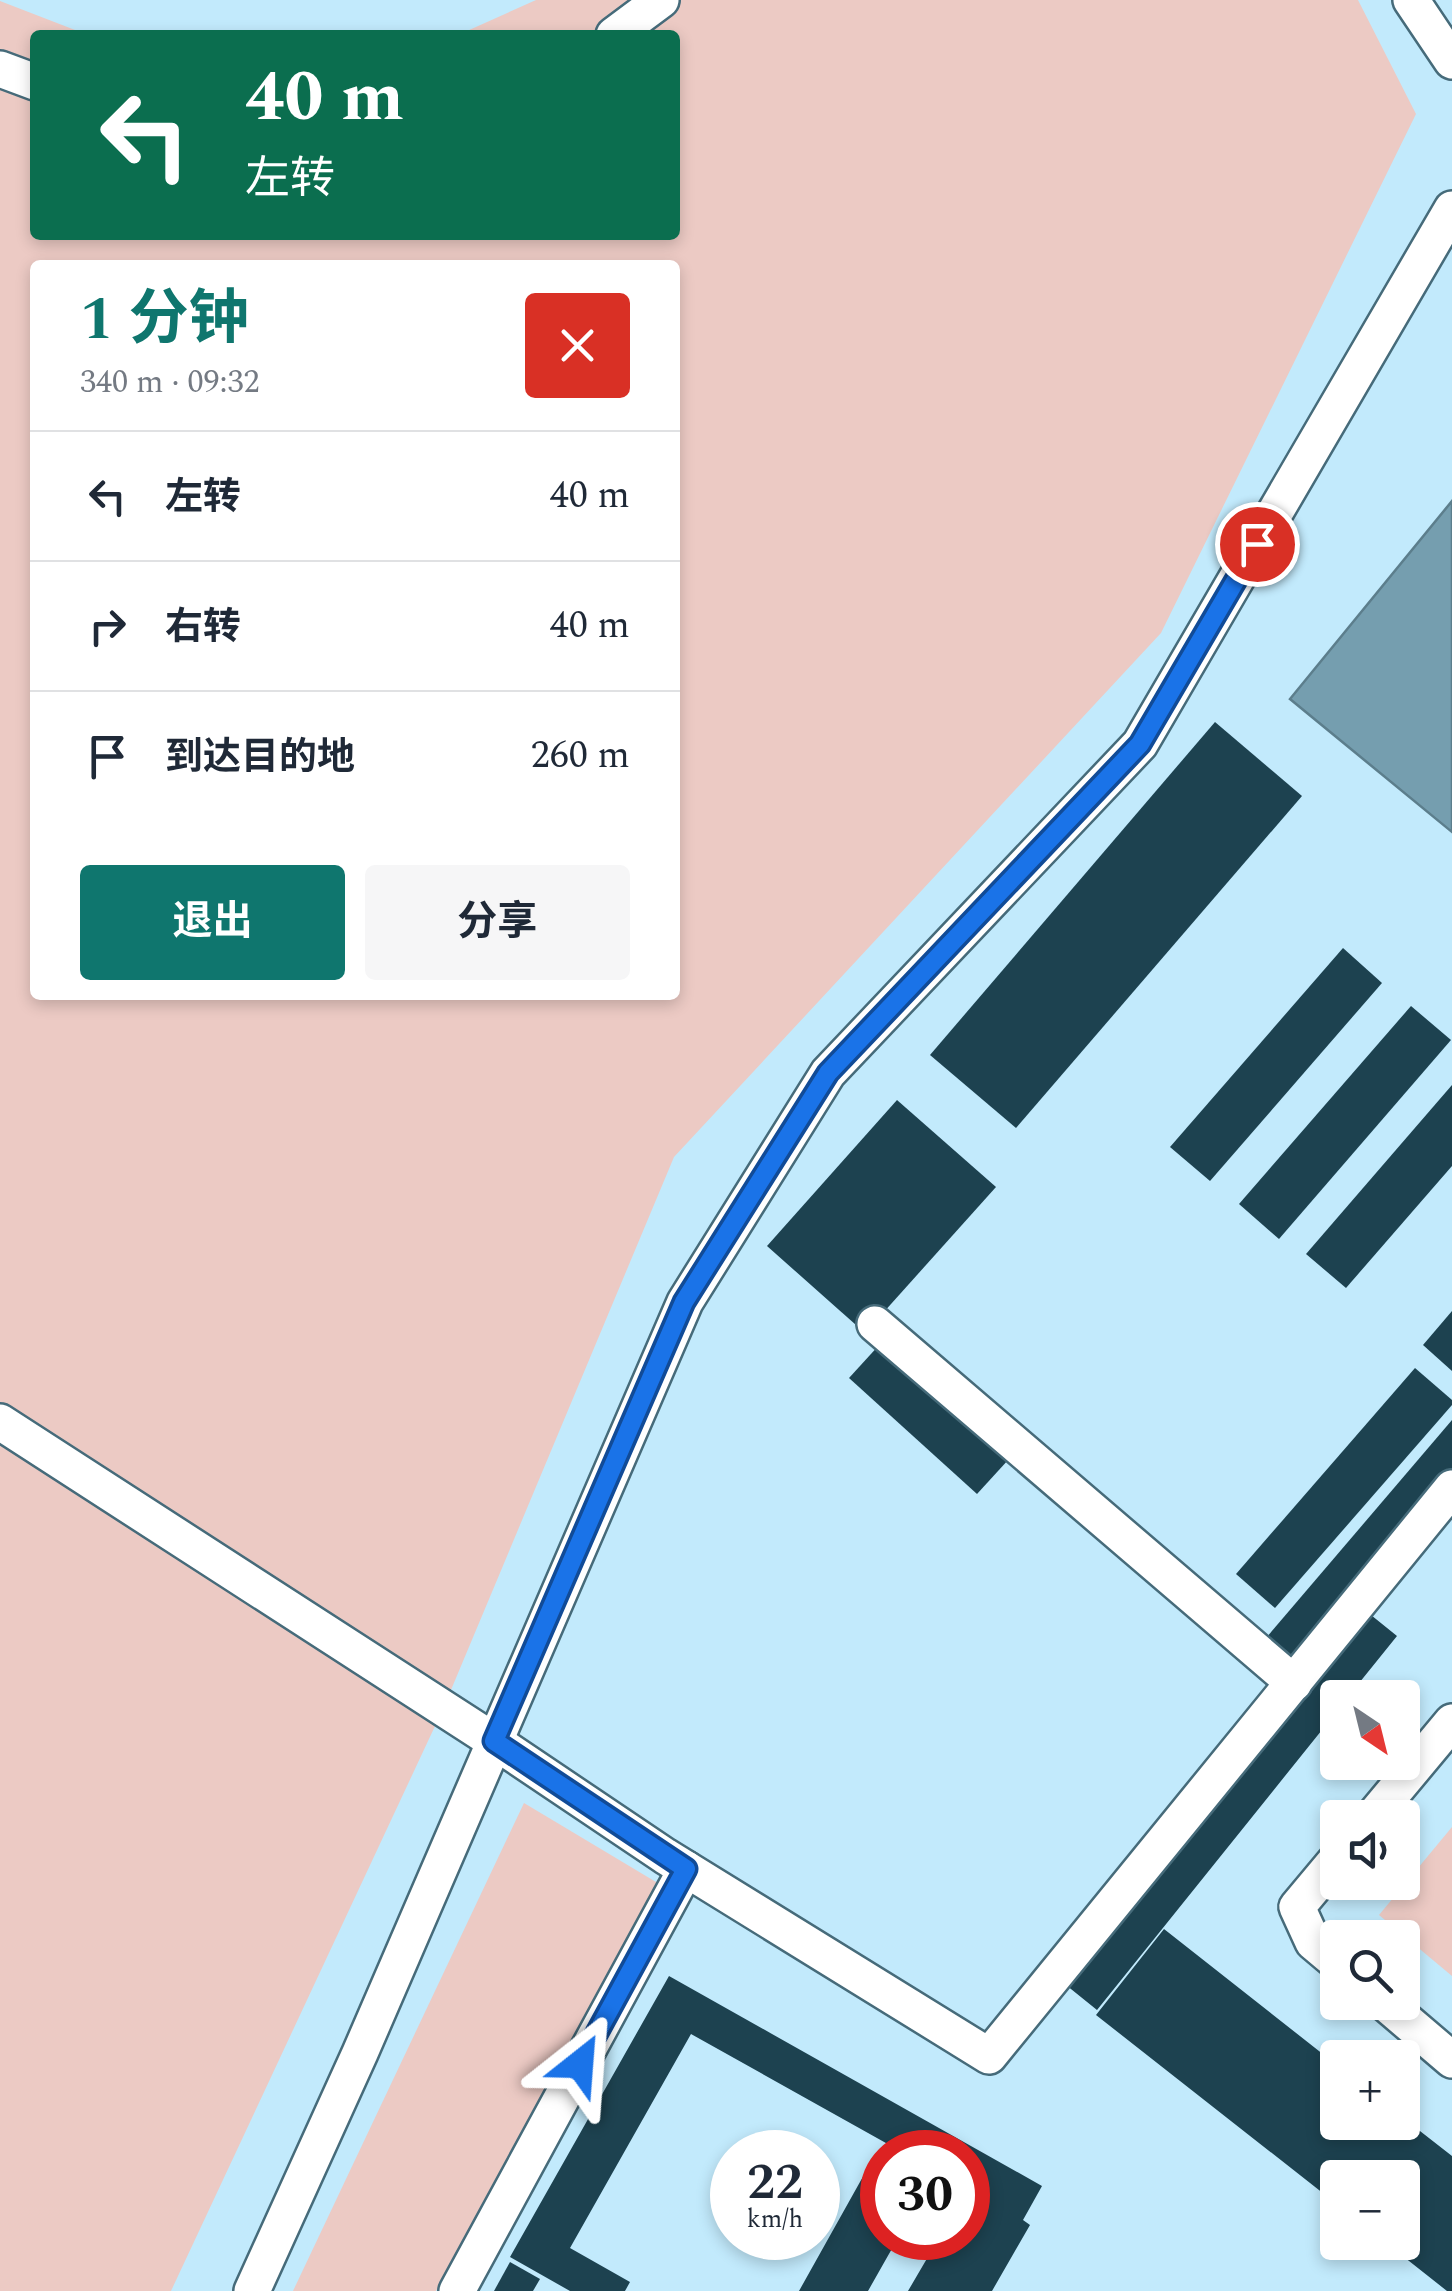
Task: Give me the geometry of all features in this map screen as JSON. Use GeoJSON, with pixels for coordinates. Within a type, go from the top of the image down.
{"type":"FeatureCollection","features":[{"type":"Feature","properties":{"kind":"street"},"geometry":{"type":"LineString","coordinates":[[621,30],[661,0]]}},
{"type":"Feature","properties":{"kind":"street"},"geometry":{"type":"LineString","coordinates":[[1412,0],[1452,61]]}},
{"type":"Feature","properties":{"kind":"street"},"geometry":{"type":"LineString","coordinates":[[0,69],[30,80]]}},
{"type":"Feature","properties":{"kind":"street"},"geometry":{"type":"LineString","coordinates":[[252,2291],[360,2053],[684,1302],[828,1073],[1140,744],[1452,210]]}},
{"type":"Feature","properties":{"kind":"street"},"geometry":{"type":"LineString","coordinates":[[875,1324],[1294,1682]]}},
{"type":"Feature","properties":{"kind":"street"},"geometry":{"type":"LineString","coordinates":[[0,1422],[686,1869],[989,2056],[1452,1488]]}},
{"type":"Feature","properties":{"kind":"street"},"geometry":{"type":"LineString","coordinates":[[1387,1800],[1452,1722]]}},
{"type":"Feature","properties":{"kind":"street"},"geometry":{"type":"LineString","coordinates":[[458,2291],[686,1869]]}},
{"type":"Feature","properties":{"kind":"street"},"geometry":{"type":"LineString","coordinates":[[1320,1880],[1297,1907],[1313,1942],[1320,1948]]}},
{"type":"Feature","properties":{"kind":"street"},"geometry":{"type":"LineString","coordinates":[[1405,2020],[1452,2060]]}},
{"type":"Feature","properties":{"kind":"shaded area"},"geometry":{"type":"Polygon","coordinates":[[[536,0],[1358,0],[1416,114],[1161,633],[674,1157],[443,1709],[171,2291],[0,2291],[0,1],[75,30],[30,30],[30,240],[680,240],[680,30],[469,30],[536,0]]]}},
{"type":"Feature","properties":{"kind":"shaded area"},"geometry":{"type":"Polygon","coordinates":[[[524,1803],[661,1885],[436,2291],[293,2291],[524,1803]]]}},
{"type":"Feature","properties":{"kind":"shaded area"},"geometry":{"type":"Polygon","coordinates":[[[1452,1827],[1452,1976],[1420,1949],[1420,1920],[1385,1920],[1379,1915],[1391,1900],[1420,1900],[1420,1866],[1452,1827]]]}},
{"type":"Feature","properties":{"kind":"water"},"geometry":{"type":"Polygon","coordinates":[[[1452,501],[1452,832],[1290,699],[1452,501]]]}},
{"type":"Feature","properties":{"kind":"building"},"geometry":{"type":"Polygon","coordinates":[[[1215,722],[1302,796],[1016,1128],[930,1055],[1215,722]]]}},
{"type":"Feature","properties":{"kind":"building"},"geometry":{"type":"Polygon","coordinates":[[[1343,948],[1382,983],[1210,1181],[1170,1147],[1343,948]]]}},
{"type":"Feature","properties":{"kind":"building"},"geometry":{"type":"Polygon","coordinates":[[[1411,1006],[1451,1040],[1279,1239],[1239,1204],[1411,1006]]]}},
{"type":"Feature","properties":{"kind":"building"},"geometry":{"type":"Polygon","coordinates":[[[1452,1085],[1452,1166],[1346,1288],[1306,1254],[1452,1085]]]}},
{"type":"Feature","properties":{"kind":"building"},"geometry":{"type":"Polygon","coordinates":[[[897,1100],[996,1187],[865,1333],[767,1246],[897,1100]]]}},
{"type":"Feature","properties":{"kind":"building"},"geometry":{"type":"Polygon","coordinates":[[[1452,1311],[1452,1371],[1423,1345],[1452,1311]]]}},
{"type":"Feature","properties":{"kind":"building"},"geometry":{"type":"Polygon","coordinates":[[[881,1343],[1009,1459],[977,1494],[849,1378],[881,1343]]]}},
{"type":"Feature","properties":{"kind":"building"},"geometry":{"type":"Polygon","coordinates":[[[1415,1368],[1452,1400],[1452,1405],[1275,1608],[1236,1574],[1415,1368]]]}},
{"type":"Feature","properties":{"kind":"building"},"geometry":{"type":"Polygon","coordinates":[[[1452,1420],[1452,1468],[1291,1658],[1266,1638],[1452,1420]]]}},
{"type":"Feature","properties":{"kind":"building"},"geometry":{"type":"Polygon","coordinates":[[[1366,1611],[1397,1636],[1362,1680],[1320,1680],[1320,1732],[1097,2010],[1066,1985],[1366,1611]]]}},
{"type":"Feature","properties":{"kind":"building"},"geometry":{"type":"Polygon","coordinates":[[[1164,1929],[1320,2052],[1320,2140],[1420,2140],[1420,2131],[1452,2156],[1452,2291],[1408,2260],[1420,2260],[1420,2160],[1320,2160],[1320,2191],[1096,2015],[1164,1929]]]}},
{"type":"Feature","properties":{"kind":"building"},"geometry":{"type":"Polygon","coordinates":[[[669,1976],[943,2130],[863,2130],[691,2034],[570,2248],[630,2282],[625,2291],[570,2291],[510,2257],[669,1976]]]}},
{"type":"Feature","properties":{"kind":"building"},"geometry":{"type":"Polygon","coordinates":[[[990,2157],[1042,2186],[1023,2220],[1030,2225],[992,2291],[908,2291],[926,2260],[990,2260],[990,2157]]]}},
{"type":"Feature","properties":{"kind":"building"},"geometry":{"type":"Polygon","coordinates":[[[860,2182],[860,2260],[886,2260],[868,2291],[799,2291],[816,2260],[840,2260],[840,2218],[860,2182]]]}},
{"type":"Feature","properties":{"kind":"building"},"geometry":{"type":"Polygon","coordinates":[[[510,2262],[540,2279],[533,2291],[494,2291],[510,2262]]]}},
{"type":"Feature","properties":{"kind":"route"},"geometry":{"type":"LineString","coordinates":[[580,2064],[686,1869],[494,1741],[684,1302],[828,1073],[1140,744],[1257,544]]}}]}
